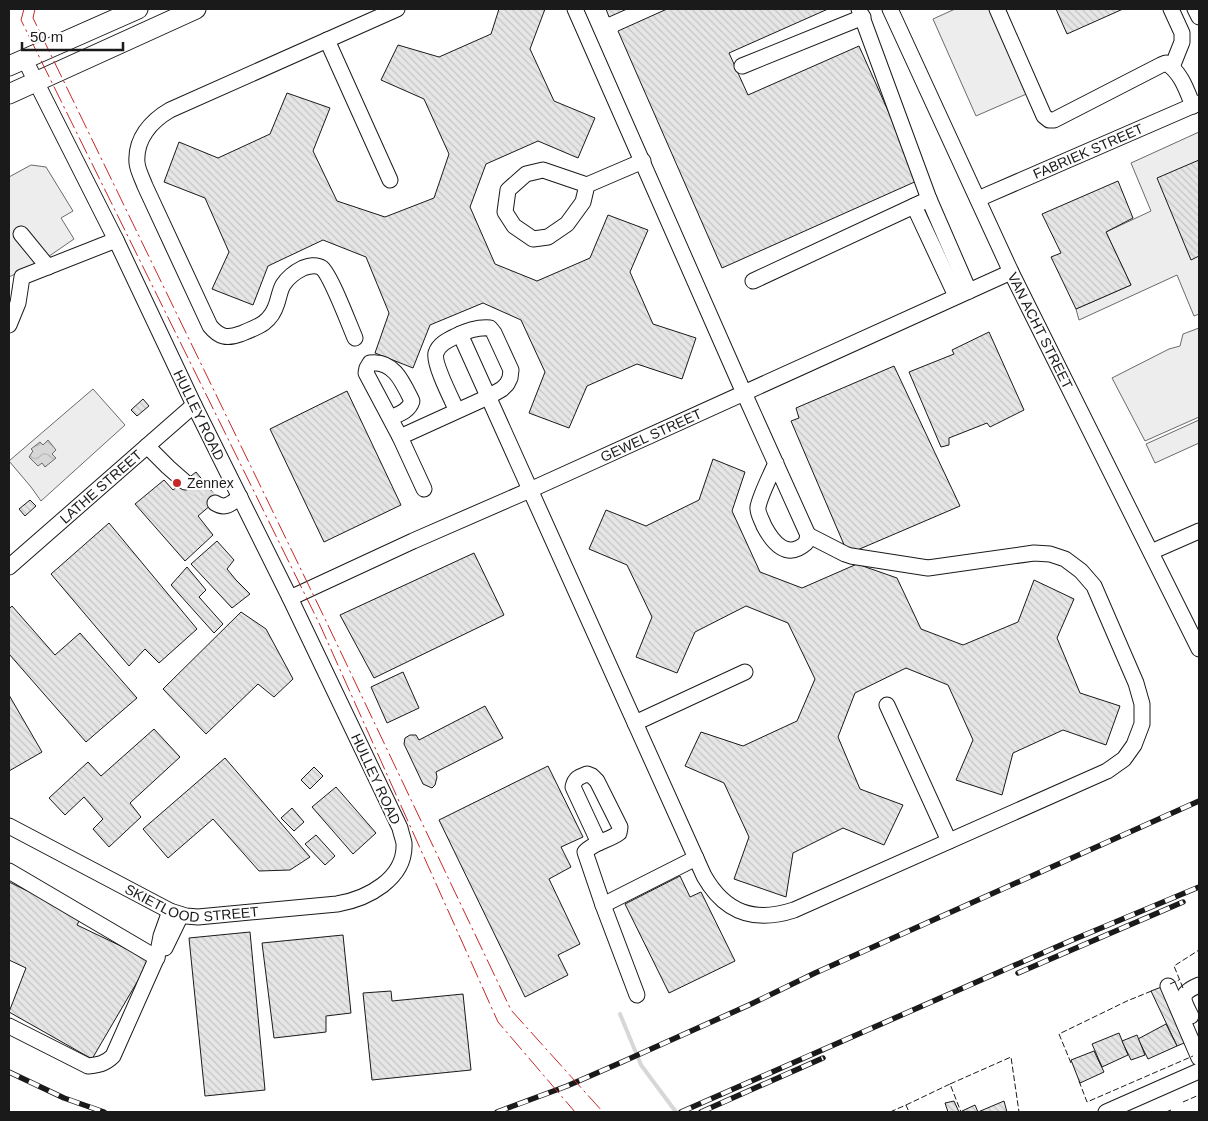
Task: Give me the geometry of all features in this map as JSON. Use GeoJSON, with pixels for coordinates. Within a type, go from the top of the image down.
{"type":"FeatureCollection","features":[{"type":"Feature","properties":{"kind":"main road"},"geometry":{"type":"LineString","coordinates":[[17,62],[138,9]]}},
{"type":"Feature","properties":{"kind":"main road"},"geometry":{"type":"LineString","coordinates":[[9,94],[196,9]]}},
{"type":"Feature","properties":{"kind":"street"},"geometry":{"type":"LineString","coordinates":[[356,338],[330,279],[320,267],[314,265],[295,272],[288,278],[282,287],[275,310],[260,327],[227,337],[215,331],[210,326],[138,169],[138,153],[144,134],[159,116],[397,9]]}},
{"type":"Feature","properties":{"kind":"street"},"geometry":{"type":"LineString","coordinates":[[575,9],[808,535],[808,540],[803,546],[795,549],[782,548],[773,541],[759,514],[758,506],[776,463]]}},
{"type":"Feature","properties":{"kind":"street","name":"VAN ACHT STREET"},"geometry":{"type":"LineString","coordinates":[[890,9],[1011,272],[1199,649]]}},
{"type":"Feature","properties":{"kind":"street"},"geometry":{"type":"LineString","coordinates":[[997,9],[1044,116],[1049,120],[1054,120],[1166,63],[1172,66],[1196,105]]}},
{"type":"Feature","properties":{"kind":"street"},"geometry":{"type":"LineString","coordinates":[[1171,9],[1182,33],[1182,42],[1172,66]]}},
{"type":"Feature","properties":{"kind":"street"},"geometry":{"type":"LineString","coordinates":[[1195,9],[1199,16]]}},
{"type":"Feature","properties":{"kind":"street"},"geometry":{"type":"LineString","coordinates":[[742,66],[861,13],[962,293]]}},
{"type":"Feature","properties":{"kind":"street"},"geometry":{"type":"LineString","coordinates":[[327,40],[390,180]]}},
{"type":"Feature","properties":{"kind":"street","name":"HULLEY ROAD"},"geometry":{"type":"LineString","coordinates":[[17,62],[36,82],[116,240],[194,405],[290,598],[400,828],[404,842],[403,853],[395,871],[387,880]]}},
{"type":"Feature","properties":{"kind":"street","name":"FABRIEK STREET"},"geometry":{"type":"LineString","coordinates":[[978,199],[1196,105]]}},
{"type":"Feature","properties":{"kind":"street"},"geometry":{"type":"LineString","coordinates":[[587,185],[583,202],[578,210],[567,224],[548,237],[533,239],[514,226],[505,212],[508,190],[526,174],[543,170],[587,185],[643,162]]}},
{"type":"Feature","properties":{"kind":"street"},"geometry":{"type":"LineString","coordinates":[[752,281],[929,199]]}},
{"type":"Feature","properties":{"kind":"street"},"geometry":{"type":"LineString","coordinates":[[914,206],[962,293]]}},
{"type":"Feature","properties":{"kind":"street"},"geometry":{"type":"LineString","coordinates":[[21,234],[48,267]]}},
{"type":"Feature","properties":{"kind":"street"},"geometry":{"type":"LineString","coordinates":[[9,285],[22,277],[116,240]]}},
{"type":"Feature","properties":{"kind":"street","name":"GEWEL STREET"},"geometry":{"type":"LineString","coordinates":[[290,598],[412,541],[530,490],[1011,272]]}},
{"type":"Feature","properties":{"kind":"street"},"geometry":{"type":"LineString","coordinates":[[9,325],[18,303],[22,277]]}},
{"type":"Feature","properties":{"kind":"street"},"geometry":{"type":"LineString","coordinates":[[400,437],[488,397],[507,384],[510,378],[510,370],[490,328],[460,334],[446,341],[439,347],[436,354],[436,363],[457,411]]}},
{"type":"Feature","properties":{"kind":"street"},"geometry":{"type":"LineString","coordinates":[[460,334],[696,858],[710,886],[725,903],[746,913],[759,916],[794,910],[1107,771],[1124,759],[1134,745],[1142,724],[1142,704],[1136,683],[1094,586],[1081,571],[1065,559],[1050,554],[1034,553],[928,568],[851,556],[808,535]]}},
{"type":"Feature","properties":{"kind":"street","name":"LATHE STREET"},"geometry":{"type":"LineString","coordinates":[[11,559],[194,405]]}},
{"type":"Feature","properties":{"kind":"street"},"geometry":{"type":"LineString","coordinates":[[390,418],[424,489]]}},
{"type":"Feature","properties":{"kind":"street"},"geometry":{"type":"LineString","coordinates":[[147,446],[185,482]]}},
{"type":"Feature","properties":{"kind":"street"},"geometry":{"type":"LineString","coordinates":[[214,503],[226,506],[240,497]]}},
{"type":"Feature","properties":{"kind":"street"},"geometry":{"type":"LineString","coordinates":[[1151,552],[1199,531]]}},
{"type":"Feature","properties":{"kind":"street"},"geometry":{"type":"LineString","coordinates":[[635,723],[744,672]]}},
{"type":"Feature","properties":{"kind":"street"},"geometry":{"type":"LineString","coordinates":[[887,705],[949,840]]}},
{"type":"Feature","properties":{"kind":"street","name":"SKIETLOOD STREET"},"geometry":{"type":"LineString","coordinates":[[9,826],[176,913],[186,916],[198,917],[337,904],[367,895],[387,880]]}},
{"type":"Feature","properties":{"kind":"street"},"geometry":{"type":"LineString","coordinates":[[598,843],[589,847],[585,852],[603,905],[638,995]]}},
{"type":"Feature","properties":{"kind":"street"},"geometry":{"type":"LineString","coordinates":[[603,905],[696,858]]}},
{"type":"Feature","properties":{"kind":"street"},"geometry":{"type":"LineString","coordinates":[[9,871],[157,957]]}},
{"type":"Feature","properties":{"kind":"street"},"geometry":{"type":"LineString","coordinates":[[9,1026],[88,1066],[99,1065],[108,1061],[113,1056],[157,957],[167,946],[176,913]]}},
{"type":"Feature","properties":{"kind":"street"},"geometry":{"type":"LineString","coordinates":[[1199,985],[1184,994],[1184,1002],[1199,1035]]}},
{"type":"Feature","properties":{"kind":"street"},"geometry":{"type":"LineString","coordinates":[[1168,986],[1199,1058]]}},
{"type":"Feature","properties":{"kind":"street"},"geometry":{"type":"LineString","coordinates":[[1106,1112],[1199,1071]]}},
{"type":"Feature","properties":{"kind":"shaded area"},"geometry":{"type":"Polygon","coordinates":[[[955,9],[994,9],[1031,92],[976,116],[933,19],[955,9]]]}},
{"type":"Feature","properties":{"kind":"shaded area"},"geometry":{"type":"Polygon","coordinates":[[[1199,132],[1199,314],[1194,316],[1177,275],[1079,320],[1076,309],[1131,285],[1106,232],[1151,211],[1131,163],[1199,132]]]}},
{"type":"Feature","properties":{"kind":"shaded area"},"geometry":{"type":"Polygon","coordinates":[[[31,165],[46,167],[73,211],[61,218],[74,239],[42,261],[9,277],[9,177],[31,165]]]}},
{"type":"Feature","properties":{"kind":"shaded area"},"geometry":{"type":"Polygon","coordinates":[[[1199,328],[1199,417],[1145,441],[1112,378],[1169,349],[1180,346],[1183,334],[1199,328]]]}},
{"type":"Feature","properties":{"kind":"shaded area"},"geometry":{"type":"Polygon","coordinates":[[[93,389],[125,425],[41,501],[9,461],[93,389]]]}},
{"type":"Feature","properties":{"kind":"shaded area"},"geometry":{"type":"Polygon","coordinates":[[[1199,420],[1199,443],[1155,463],[1146,444],[1199,420]]]}},
{"type":"Feature","properties":{"kind":"water"},"geometry":{"type":"Polygon","coordinates":[[[48,440],[56,450],[52,454],[56,458],[45,467],[42,463],[38,466],[29,457],[33,451],[31,449],[40,442],[43,445],[48,440]]]}},
{"type":"Feature","properties":{"kind":"building"},"geometry":{"type":"Polygon","coordinates":[[[499,9],[545,9],[530,49],[554,101],[595,118],[578,158],[538,141],[486,164],[470,207],[495,264],[537,281],[590,258],[608,215],[648,230],[630,272],[653,324],[696,338],[682,379],[637,364],[587,386],[569,428],[529,413],[545,372],[521,320],[483,303],[430,325],[413,368],[375,353],[389,313],[366,257],[323,240],[268,266],[253,305],[212,289],[229,252],[205,198],[164,182],[179,142],[218,158],[270,134],[287,93],[330,108],[313,151],[337,201],[385,217],[434,198],[449,154],[424,99],[381,80],[398,45],[439,57],[491,34],[499,9]]]}},
{"type":"Feature","properties":{"kind":"building"},"geometry":{"type":"Polygon","coordinates":[[[606,9],[627,9],[609,17],[606,9]]]}},
{"type":"Feature","properties":{"kind":"building"},"geometry":{"type":"Polygon","coordinates":[[[667,9],[828,9],[729,53],[748,95],[859,46],[919,180],[722,268],[618,31],[667,9]]]}},
{"type":"Feature","properties":{"kind":"building"},"geometry":{"type":"Polygon","coordinates":[[[1056,9],[1123,9],[1067,34],[1056,9]]]}},
{"type":"Feature","properties":{"kind":"building"},"geometry":{"type":"Polygon","coordinates":[[[1199,160],[1199,256],[1191,260],[1157,178],[1199,160]]]}},
{"type":"Feature","properties":{"kind":"building"},"geometry":{"type":"Polygon","coordinates":[[[1118,181],[1133,218],[1106,232],[1131,285],[1076,309],[1051,257],[1061,253],[1042,214],[1118,181]]]}},
{"type":"Feature","properties":{"kind":"building"},"geometry":{"type":"Polygon","coordinates":[[[989,332],[1024,410],[990,427],[987,423],[949,438],[949,445],[941,447],[909,372],[954,354],[952,350],[989,332]]]}},
{"type":"Feature","properties":{"kind":"building"},"geometry":{"type":"Polygon","coordinates":[[[894,366],[960,506],[848,554],[791,421],[799,418],[796,408],[894,366]]]}},
{"type":"Feature","properties":{"kind":"building"},"geometry":{"type":"Polygon","coordinates":[[[347,391],[401,505],[324,542],[270,429],[347,391]]]}},
{"type":"Feature","properties":{"kind":"building"},"geometry":{"type":"Polygon","coordinates":[[[143,399],[149,406],[137,416],[131,410],[143,399]]]}},
{"type":"Feature","properties":{"kind":"building"},"geometry":{"type":"Polygon","coordinates":[[[713,459],[745,472],[732,511],[760,572],[802,588],[857,564],[897,578],[921,629],[963,645],[1018,622],[1034,580],[1074,599],[1057,638],[1080,693],[1120,706],[1106,745],[1063,730],[1013,753],[1002,795],[956,780],[973,740],[948,685],[906,668],[855,693],[838,737],[860,789],[903,805],[884,845],[843,828],[793,853],[786,897],[734,879],[749,837],[724,783],[685,766],[701,732],[743,746],[797,721],[815,679],[788,623],[746,606],[695,632],[677,673],[636,657],[652,617],[627,565],[589,549],[606,510],[646,526],[699,500],[713,459]]]}},
{"type":"Feature","properties":{"kind":"building"},"geometry":{"type":"Polygon","coordinates":[[[196,472],[218,499],[198,516],[213,535],[185,561],[135,504],[164,480],[173,490],[196,472]]]}},
{"type":"Feature","properties":{"kind":"building"},"geometry":{"type":"Polygon","coordinates":[[[30,500],[36,506],[25,516],[19,509],[30,500]]]}},
{"type":"Feature","properties":{"kind":"building"},"geometry":{"type":"Polygon","coordinates":[[[109,523],[197,629],[159,663],[145,649],[129,666],[51,574],[109,523]]]}},
{"type":"Feature","properties":{"kind":"building"},"geometry":{"type":"Polygon","coordinates":[[[217,541],[234,560],[227,569],[250,594],[232,608],[191,564],[217,541]]]}},
{"type":"Feature","properties":{"kind":"building"},"geometry":{"type":"Polygon","coordinates":[[[474,553],[504,615],[374,678],[340,615],[474,553]]]}},
{"type":"Feature","properties":{"kind":"building"},"geometry":{"type":"Polygon","coordinates":[[[187,567],[206,590],[199,597],[223,624],[214,633],[171,585],[187,567]]]}},
{"type":"Feature","properties":{"kind":"building"},"geometry":{"type":"Polygon","coordinates":[[[12,606],[55,655],[80,633],[137,698],[86,742],[9,654],[9,609],[12,606]]]}},
{"type":"Feature","properties":{"kind":"building"},"geometry":{"type":"Polygon","coordinates":[[[241,612],[266,629],[293,679],[274,697],[258,684],[206,734],[163,689],[241,612]]]}},
{"type":"Feature","properties":{"kind":"building"},"geometry":{"type":"Polygon","coordinates":[[[403,672],[419,708],[387,723],[371,687],[403,672]]]}},
{"type":"Feature","properties":{"kind":"building"},"geometry":{"type":"Polygon","coordinates":[[[9,695],[42,752],[9,771],[9,695]]]}},
{"type":"Feature","properties":{"kind":"building"},"geometry":{"type":"Polygon","coordinates":[[[485,706],[503,738],[436,772],[435,785],[432,788],[423,784],[404,744],[405,738],[410,735],[416,735],[419,740],[485,706]]]}},
{"type":"Feature","properties":{"kind":"building"},"geometry":{"type":"Polygon","coordinates":[[[154,729],[180,757],[130,803],[141,817],[109,847],[93,829],[103,819],[84,797],[65,815],[49,798],[88,762],[101,776],[154,729]]]}},
{"type":"Feature","properties":{"kind":"building"},"geometry":{"type":"Polygon","coordinates":[[[225,758],[310,857],[290,870],[259,871],[213,819],[168,858],[143,829],[225,758]]]}},
{"type":"Feature","properties":{"kind":"building"},"geometry":{"type":"Polygon","coordinates":[[[548,766],[583,837],[561,847],[571,867],[549,879],[580,944],[558,955],[568,975],[525,997],[439,820],[548,766]]]}},
{"type":"Feature","properties":{"kind":"building"},"geometry":{"type":"Polygon","coordinates":[[[314,767],[323,776],[310,789],[301,780],[314,767]]]}},
{"type":"Feature","properties":{"kind":"building"},"geometry":{"type":"Polygon","coordinates":[[[336,787],[376,833],[353,854],[312,807],[336,787]]]}},
{"type":"Feature","properties":{"kind":"building"},"geometry":{"type":"Polygon","coordinates":[[[292,808],[304,822],[294,831],[281,818],[292,808]]]}},
{"type":"Feature","properties":{"kind":"building"},"geometry":{"type":"Polygon","coordinates":[[[316,835],[335,856],[325,865],[305,844],[316,835]]]}},
{"type":"Feature","properties":{"kind":"building"},"geometry":{"type":"Polygon","coordinates":[[[680,876],[690,897],[701,892],[735,961],[669,993],[625,904],[680,876]]]}},
{"type":"Feature","properties":{"kind":"building"},"geometry":{"type":"Polygon","coordinates":[[[9,882],[81,917],[77,925],[150,960],[92,1059],[9,1012],[26,968],[9,960],[9,882]]]}},
{"type":"Feature","properties":{"kind":"building"},"geometry":{"type":"Polygon","coordinates":[[[250,932],[265,1090],[205,1096],[189,938],[250,932]]]}},
{"type":"Feature","properties":{"kind":"building"},"geometry":{"type":"Polygon","coordinates":[[[343,935],[351,1013],[326,1016],[326,1032],[274,1038],[262,943],[343,935]]]}},
{"type":"Feature","properties":{"kind":"building"},"geometry":{"type":"Polygon","coordinates":[[[1164,986],[1189,1041],[1177,1046],[1151,991],[1164,986]]]}},
{"type":"Feature","properties":{"kind":"building"},"geometry":{"type":"Polygon","coordinates":[[[391,991],[392,1001],[463,994],[471,1070],[372,1080],[363,993],[391,991]]]}},
{"type":"Feature","properties":{"kind":"building"},"geometry":{"type":"Polygon","coordinates":[[[1166,1024],[1177,1046],[1148,1059],[1138,1039],[1166,1024]]]}},
{"type":"Feature","properties":{"kind":"building"},"geometry":{"type":"Polygon","coordinates":[[[1119,1033],[1128,1055],[1102,1067],[1092,1044],[1119,1033]]]}},
{"type":"Feature","properties":{"kind":"building"},"geometry":{"type":"Polygon","coordinates":[[[1137,1035],[1145,1055],[1131,1060],[1122,1041],[1137,1035]]]}},
{"type":"Feature","properties":{"kind":"building"},"geometry":{"type":"Polygon","coordinates":[[[1094,1051],[1104,1072],[1080,1083],[1071,1060],[1094,1051]]]}},
{"type":"Feature","properties":{"kind":"building"},"geometry":{"type":"Polygon","coordinates":[[[954,1101],[959,1112],[948,1112],[945,1103],[954,1101]]]}},
{"type":"Feature","properties":{"kind":"building"},"geometry":{"type":"Polygon","coordinates":[[[1004,1101],[1007,1112],[978,1112],[1004,1101]]]}},
{"type":"Feature","properties":{"kind":"building"},"geometry":{"type":"Polygon","coordinates":[[[975,1105],[978,1112],[963,1112],[962,1111],[975,1105]]]}},
{"type":"Feature","properties":{"kind":"waterway"},"geometry":{"type":"LineString","coordinates":[[620,1014],[641,1065],[676,1112]]}},
{"type":"Feature","properties":{"kind":"tunnel"},"geometry":{"type":"LineString","coordinates":[[185,482],[215,503]]}},
{"type":"Feature","properties":{"kind":"railway"},"geometry":{"type":"LineString","coordinates":[[497,1112],[567,1086],[622,1062],[815,973],[1199,801]]}},
{"type":"Feature","properties":{"kind":"railway"},"geometry":{"type":"LineString","coordinates":[[681,1112],[1070,941],[1199,887]]}},
{"type":"Feature","properties":{"kind":"railway"},"geometry":{"type":"LineString","coordinates":[[1018,973],[1183,902]]}},
{"type":"Feature","properties":{"kind":"railway"},"geometry":{"type":"LineString","coordinates":[[701,1112],[823,1058]]}},
{"type":"Feature","properties":{"kind":"railway"},"geometry":{"type":"LineString","coordinates":[[9,1072],[64,1098],[104,1112]]}},
{"type":"Feature","properties":{"kind":"fence"},"geometry":{"type":"LineString","coordinates":[[1183,988],[1174,966],[1199,950]]}},
{"type":"Feature","properties":{"kind":"fence"},"geometry":{"type":"LineString","coordinates":[[1170,984],[1179,980]]}},
{"type":"Feature","properties":{"kind":"fence"},"geometry":{"type":"LineString","coordinates":[[1071,1063],[1059,1034],[1154,990]]}},
{"type":"Feature","properties":{"kind":"fence"},"geometry":{"type":"LineString","coordinates":[[1079,1081],[1087,1102],[1193,1056]]}},
{"type":"Feature","properties":{"kind":"fence"},"geometry":{"type":"LineString","coordinates":[[950,1084],[1011,1057],[1019,1112]]}},
{"type":"Feature","properties":{"kind":"fence"},"geometry":{"type":"LineString","coordinates":[[906,1105],[950,1084],[961,1112]]}},
{"type":"Feature","properties":{"kind":"fence"},"geometry":{"type":"LineString","coordinates":[[1183,1102],[1199,1095]]}},
{"type":"Feature","properties":{"kind":"fence"},"geometry":{"type":"LineString","coordinates":[[890,1112],[906,1105],[909,1112]]}},
{"type":"Feature","properties":{"kind":"fence"},"geometry":{"type":"LineString","coordinates":[[1166,1112],[1171,1110]]}},
{"type":"Feature","properties":{"kind":"power"},"geometry":{"type":"LineString","coordinates":[[24,9],[21,20],[320,625],[498,1022],[575,1112]]}},
{"type":"Feature","properties":{"kind":"power"},"geometry":{"type":"LineString","coordinates":[[35,9],[33,18],[326,621],[511,1010],[603,1112]]}},
{"type":"Feature","properties":{"kind":"place","name":"Zennex"},"geometry":{"type":"Point","coordinates":[177,483]}}]}
